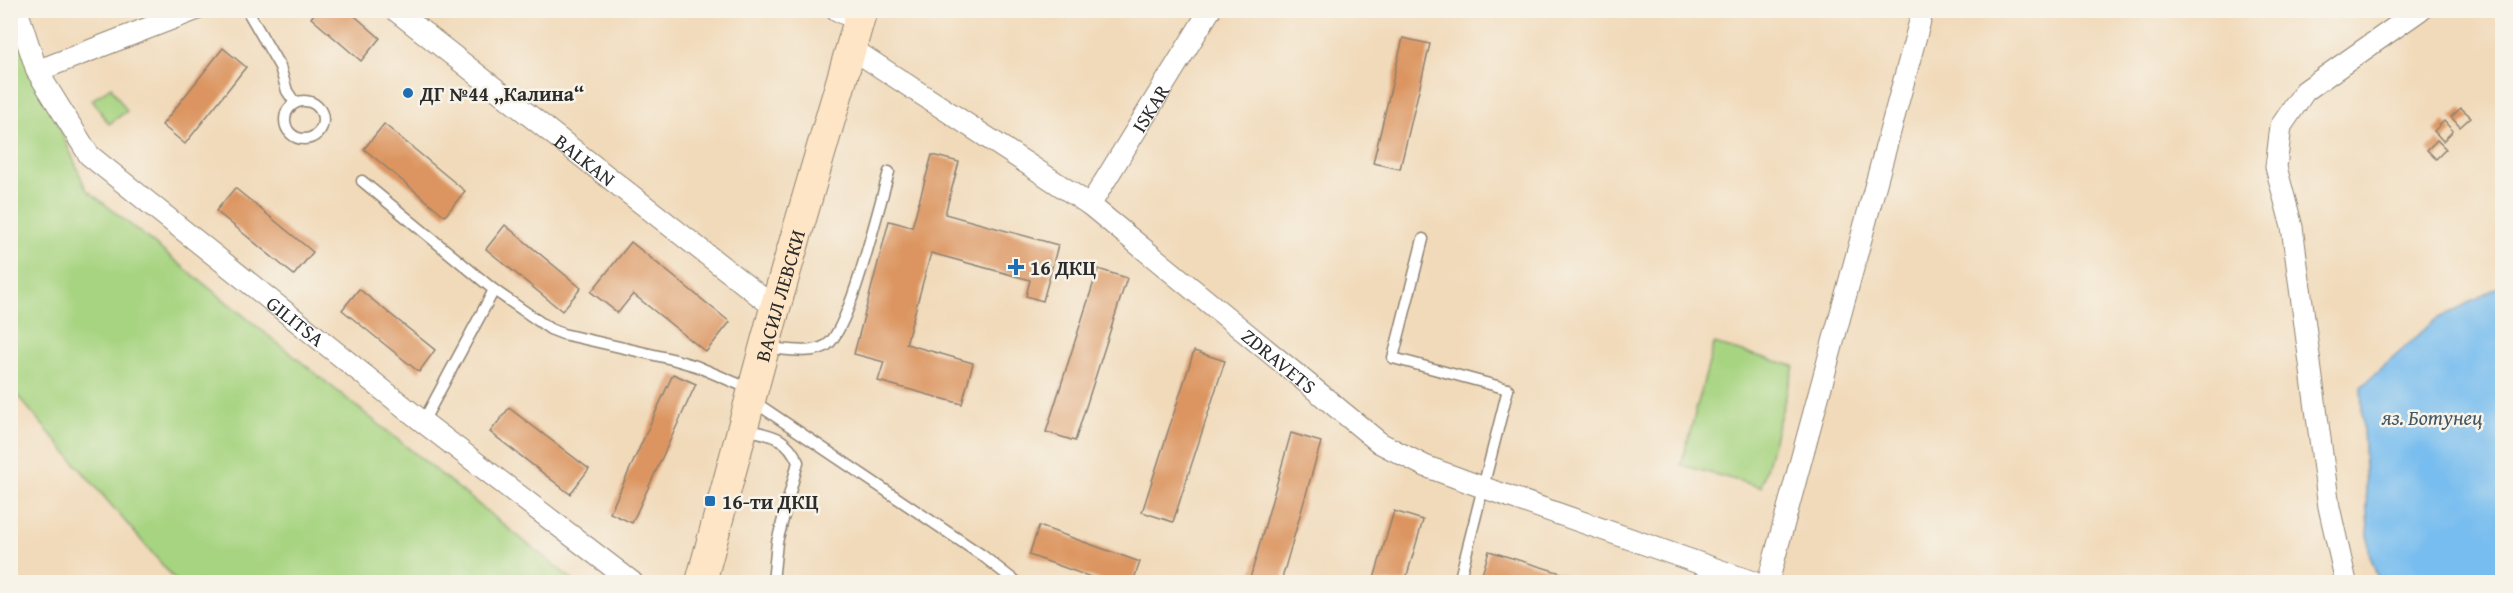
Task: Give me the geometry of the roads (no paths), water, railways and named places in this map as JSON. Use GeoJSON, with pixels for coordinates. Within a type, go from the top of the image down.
{"type":"FeatureCollection","features":[{"type":"Feature","properties":{"kind":"street","name":"GILITSA"},"geometry":{"type":"LineString","coordinates":[[17,10],[37,71],[89,155],[423,422],[633,582]]}},
{"type":"Feature","properties":{"kind":"street"},"geometry":{"type":"LineString","coordinates":[[37,71],[195,10]]}},
{"type":"Feature","properties":{"kind":"street","name":"BALKAN"},"geometry":{"type":"LineString","coordinates":[[395,10],[775,308]]}},
{"type":"Feature","properties":{"kind":"street","name":"ISKAR"},"geometry":{"type":"LineString","coordinates":[[1090,205],[1210,10]]}},
{"type":"Feature","properties":{"kind":"street"},"geometry":{"type":"LineString","coordinates":[[1768,582],[1923,10]]}},
{"type":"Feature","properties":{"kind":"street"},"geometry":{"type":"LineString","coordinates":[[2346,582],[2329,507],[2292,227],[2276,167],[2281,126],[2305,91],[2420,10]]}},
{"type":"Feature","properties":{"kind":"street","name":"ВАСИЛ ЛЕВСКИ"},"geometry":{"type":"LineString","coordinates":[[701,582],[853,23]]}},
{"type":"Feature","properties":{"kind":"street","name":"ZDRAVETS"},"geometry":{"type":"LineString","coordinates":[[853,23],[1090,205],[1380,443],[1425,466],[1753,582]]}},
{"type":"Feature","properties":{"kind":"lane"},"geometry":{"type":"LineString","coordinates":[[247,10],[279,67],[287,91],[295,103]]}},
{"type":"Feature","properties":{"kind":"lane"},"geometry":{"type":"LineString","coordinates":[[764,348],[811,350],[825,346],[837,336],[849,309],[889,172]]}},
{"type":"Feature","properties":{"kind":"lane"},"geometry":{"type":"LineString","coordinates":[[362,180],[494,291],[550,329],[696,366],[752,395],[983,556],[1016,582]]}},
{"type":"Feature","properties":{"kind":"lane"},"geometry":{"type":"LineString","coordinates":[[1423,239],[1393,358],[1508,389],[1459,582]]}},
{"type":"Feature","properties":{"kind":"lane"},"geometry":{"type":"LineString","coordinates":[[423,422],[494,291]]}},
{"type":"Feature","properties":{"kind":"lane"},"geometry":{"type":"LineString","coordinates":[[742,429],[781,439],[792,450],[798,462],[777,543],[773,582]]}},
{"type":"Feature","properties":{"kind":"water","name":"яз. Ботунец"},"geometry":{"type":"Polygon","coordinates":[[[2502,285],[2502,582],[2379,582],[2369,552],[2361,387],[2434,321],[2502,285]]]}},
{"type":"Feature","properties":{"kind":"place","name":"ДГ №44 „Калина“"},"geometry":{"type":"Point","coordinates":[408,93]}},
{"type":"Feature","properties":{"kind":"place","name":"16 ДКЦ"},"geometry":{"type":"Point","coordinates":[1016,267]}},
{"type":"Feature","properties":{"kind":"place","name":"16-ти ДКЦ"},"geometry":{"type":"Point","coordinates":[710,501]}}]}
